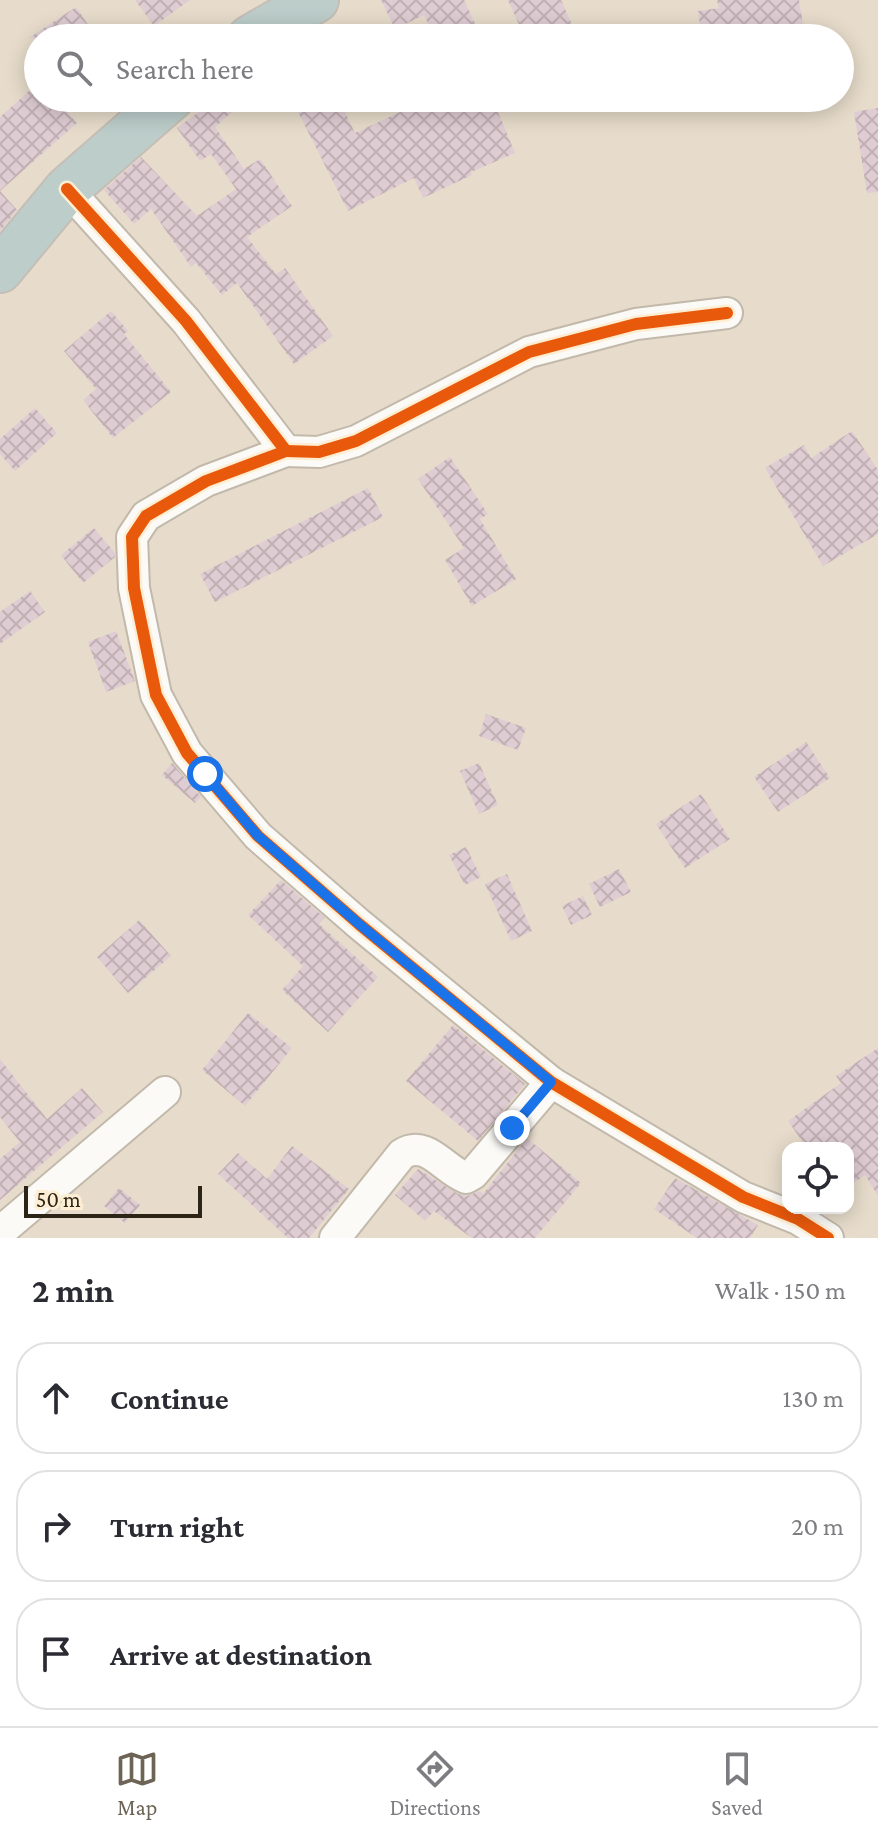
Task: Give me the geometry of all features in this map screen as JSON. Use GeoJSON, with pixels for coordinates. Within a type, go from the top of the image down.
{"type":"FeatureCollection","features":[{"type":"Feature","properties":{"kind":"highway"},"geometry":{"type":"LineString","coordinates":[[274,24],[316,0]]}},
{"type":"Feature","properties":{"kind":"highway"},"geometry":{"type":"LineString","coordinates":[[0,270],[67,189],[155,112]]}},
{"type":"Feature","properties":{"kind":"street"},"geometry":{"type":"LineString","coordinates":[[67,189],[186,321],[286,451]]}},
{"type":"Feature","properties":{"kind":"street"},"geometry":{"type":"LineString","coordinates":[[727,313],[636,324],[529,352],[356,441],[319,452],[286,451],[206,481],[146,516],[132,537],[134,588],[156,695],[187,753],[258,836],[359,924],[551,1082],[743,1197],[798,1219],[828,1238]]}},
{"type":"Feature","properties":{"kind":"street"},"geometry":{"type":"LineString","coordinates":[[335,1238],[402,1154],[412,1148],[423,1150],[458,1175],[466,1178],[473,1174],[551,1082]]}},
{"type":"Feature","properties":{"kind":"street"},"geometry":{"type":"LineString","coordinates":[[0,1232],[165,1092]]}},
{"type":"Feature","properties":{"kind":"building"},"geometry":{"type":"Polygon","coordinates":[[[135,0],[190,0],[157,24],[153,24],[135,0]]]}},
{"type":"Feature","properties":{"kind":"building"},"geometry":{"type":"Polygon","coordinates":[[[381,0],[464,0],[475,24],[428,24],[424,15],[405,24],[393,24],[381,0]]]}},
{"type":"Feature","properties":{"kind":"building"},"geometry":{"type":"Polygon","coordinates":[[[508,0],[561,0],[572,24],[519,24],[508,0]]]}},
{"type":"Feature","properties":{"kind":"building"},"geometry":{"type":"Polygon","coordinates":[[[717,0],[799,0],[803,24],[700,24],[698,11],[719,8],[717,0]]]}},
{"type":"Feature","properties":{"kind":"building"},"geometry":{"type":"Polygon","coordinates":[[[76,7],[88,24],[50,24],[76,7]]]}},
{"type":"Feature","properties":{"kind":"building"},"geometry":{"type":"Polygon","coordinates":[[[24,96],[24,112],[67,112],[77,123],[0,191],[0,117],[24,96]]]}},
{"type":"Feature","properties":{"kind":"building"},"geometry":{"type":"Polygon","coordinates":[[[878,108],[878,192],[867,193],[854,112],[878,108]]]}},
{"type":"Feature","properties":{"kind":"building"},"geometry":{"type":"Polygon","coordinates":[[[199,112],[232,112],[215,127],[244,169],[260,159],[292,206],[247,237],[276,274],[285,268],[333,336],[294,364],[237,283],[222,295],[196,263],[191,267],[151,209],[134,224],[104,190],[141,157],[197,216],[236,189],[211,154],[200,161],[177,128],[199,112]]]}},
{"type":"Feature","properties":{"kind":"building"},"geometry":{"type":"Polygon","coordinates":[[[298,112],[345,112],[355,133],[400,112],[498,112],[515,153],[423,198],[414,178],[348,211],[298,112]]]}},
{"type":"Feature","properties":{"kind":"building"},"geometry":{"type":"Polygon","coordinates":[[[0,191],[17,210],[0,231],[0,191]]]}},
{"type":"Feature","properties":{"kind":"building"},"geometry":{"type":"Polygon","coordinates":[[[111,311],[128,331],[124,334],[171,392],[113,438],[83,400],[96,389],[64,351],[111,311]]]}},
{"type":"Feature","properties":{"kind":"building"},"geometry":{"type":"Polygon","coordinates":[[[35,408],[57,433],[15,471],[0,454],[0,439],[35,408]]]}},
{"type":"Feature","properties":{"kind":"building"},"geometry":{"type":"Polygon","coordinates":[[[852,431],[878,470],[878,534],[823,566],[765,468],[804,445],[811,458],[852,431]]]}},
{"type":"Feature","properties":{"kind":"building"},"geometry":{"type":"Polygon","coordinates":[[[450,457],[488,514],[480,519],[516,579],[472,606],[445,560],[464,548],[418,479],[450,457]]]}},
{"type":"Feature","properties":{"kind":"building"},"geometry":{"type":"Polygon","coordinates":[[[368,488],[383,517],[215,602],[200,574],[368,488]]]}},
{"type":"Feature","properties":{"kind":"building"},"geometry":{"type":"Polygon","coordinates":[[[94,528],[115,557],[83,583],[61,555],[94,528]]]}},
{"type":"Feature","properties":{"kind":"building"},"geometry":{"type":"Polygon","coordinates":[[[30,591],[45,612],[0,644],[0,612],[30,591]]]}},
{"type":"Feature","properties":{"kind":"building"},"geometry":{"type":"Polygon","coordinates":[[[116,631],[135,681],[106,692],[88,642],[116,631]]]}},
{"type":"Feature","properties":{"kind":"building"},"geometry":{"type":"Polygon","coordinates":[[[486,714],[526,728],[518,750],[479,736],[486,714]]]}},
{"type":"Feature","properties":{"kind":"building"},"geometry":{"type":"Polygon","coordinates":[[[806,742],[830,778],[778,812],[754,777],[806,742]]]}},
{"type":"Feature","properties":{"kind":"building"},"geometry":{"type":"Polygon","coordinates":[[[172,763],[201,797],[195,803],[162,775],[172,763]]]}},
{"type":"Feature","properties":{"kind":"building"},"geometry":{"type":"Polygon","coordinates":[[[479,763],[498,805],[479,814],[460,771],[479,763]]]}},
{"type":"Feature","properties":{"kind":"building"},"geometry":{"type":"Polygon","coordinates":[[[701,794],[730,839],[685,868],[656,824],[701,794]]]}},
{"type":"Feature","properties":{"kind":"building"},"geometry":{"type":"Polygon","coordinates":[[[466,847],[481,877],[465,885],[449,855],[466,847]]]}},
{"type":"Feature","properties":{"kind":"building"},"geometry":{"type":"Polygon","coordinates":[[[619,869],[631,892],[600,907],[589,884],[619,869]]]}},
{"type":"Feature","properties":{"kind":"building"},"geometry":{"type":"Polygon","coordinates":[[[507,874],[532,931],[511,941],[485,884],[507,874]]]}},
{"type":"Feature","properties":{"kind":"building"},"geometry":{"type":"Polygon","coordinates":[[[281,880],[325,918],[319,924],[378,977],[328,1032],[282,990],[303,966],[248,915],[281,880]]]}},
{"type":"Feature","properties":{"kind":"building"},"geometry":{"type":"Polygon","coordinates":[[[583,896],[592,915],[571,925],[562,906],[583,896]]]}},
{"type":"Feature","properties":{"kind":"building"},"geometry":{"type":"Polygon","coordinates":[[[139,920],[171,956],[128,993],[97,957],[139,920]]]}},
{"type":"Feature","properties":{"kind":"building"},"geometry":{"type":"Polygon","coordinates":[[[248,1013],[292,1048],[245,1106],[202,1070],[248,1013]]]}},
{"type":"Feature","properties":{"kind":"building"},"geometry":{"type":"Polygon","coordinates":[[[453,1025],[525,1084],[478,1141],[406,1081],[453,1025]]]}},
{"type":"Feature","properties":{"kind":"building"},"geometry":{"type":"Polygon","coordinates":[[[878,1048],[878,1196],[865,1175],[854,1183],[854,1142],[803,1142],[788,1121],[841,1083],[836,1076],[878,1048]]]}},
{"type":"Feature","properties":{"kind":"building"},"geometry":{"type":"Polygon","coordinates":[[[0,1059],[47,1119],[82,1088],[103,1112],[0,1200],[0,1159],[20,1142],[0,1117],[0,1059]]]}},
{"type":"Feature","properties":{"kind":"building"},"geometry":{"type":"Polygon","coordinates":[[[527,1138],[581,1183],[535,1238],[472,1238],[434,1211],[425,1221],[395,1195],[418,1169],[458,1194],[467,1196],[480,1191],[483,1194],[527,1138]]]}},
{"type":"Feature","properties":{"kind":"building"},"geometry":{"type":"Polygon","coordinates":[[[292,1146],[349,1189],[309,1238],[288,1238],[218,1174],[238,1153],[267,1179],[292,1146]]]}},
{"type":"Feature","properties":{"kind":"building"},"geometry":{"type":"Polygon","coordinates":[[[675,1178],[758,1225],[750,1238],[697,1238],[654,1209],[675,1178]]]}},
{"type":"Feature","properties":{"kind":"building"},"geometry":{"type":"Polygon","coordinates":[[[119,1188],[140,1205],[125,1223],[104,1206],[119,1188]]]}},
{"type":"Feature","properties":{"kind":"cycle path"},"geometry":{"type":"LineString","coordinates":[[67,189],[186,321],[286,451],[206,481],[146,516],[132,537],[134,588],[156,695],[187,753],[258,836],[359,924],[551,1082],[743,1197],[798,1219],[828,1238]]}},
{"type":"Feature","properties":{"kind":"cycle path"},"geometry":{"type":"LineString","coordinates":[[286,451],[319,452],[356,441],[529,352],[636,324],[727,313]]}},
{"type":"Feature","properties":{"kind":"route"},"geometry":{"type":"LineString","coordinates":[[205,774],[258,836],[359,924],[551,1082],[512,1128]]}}]}
